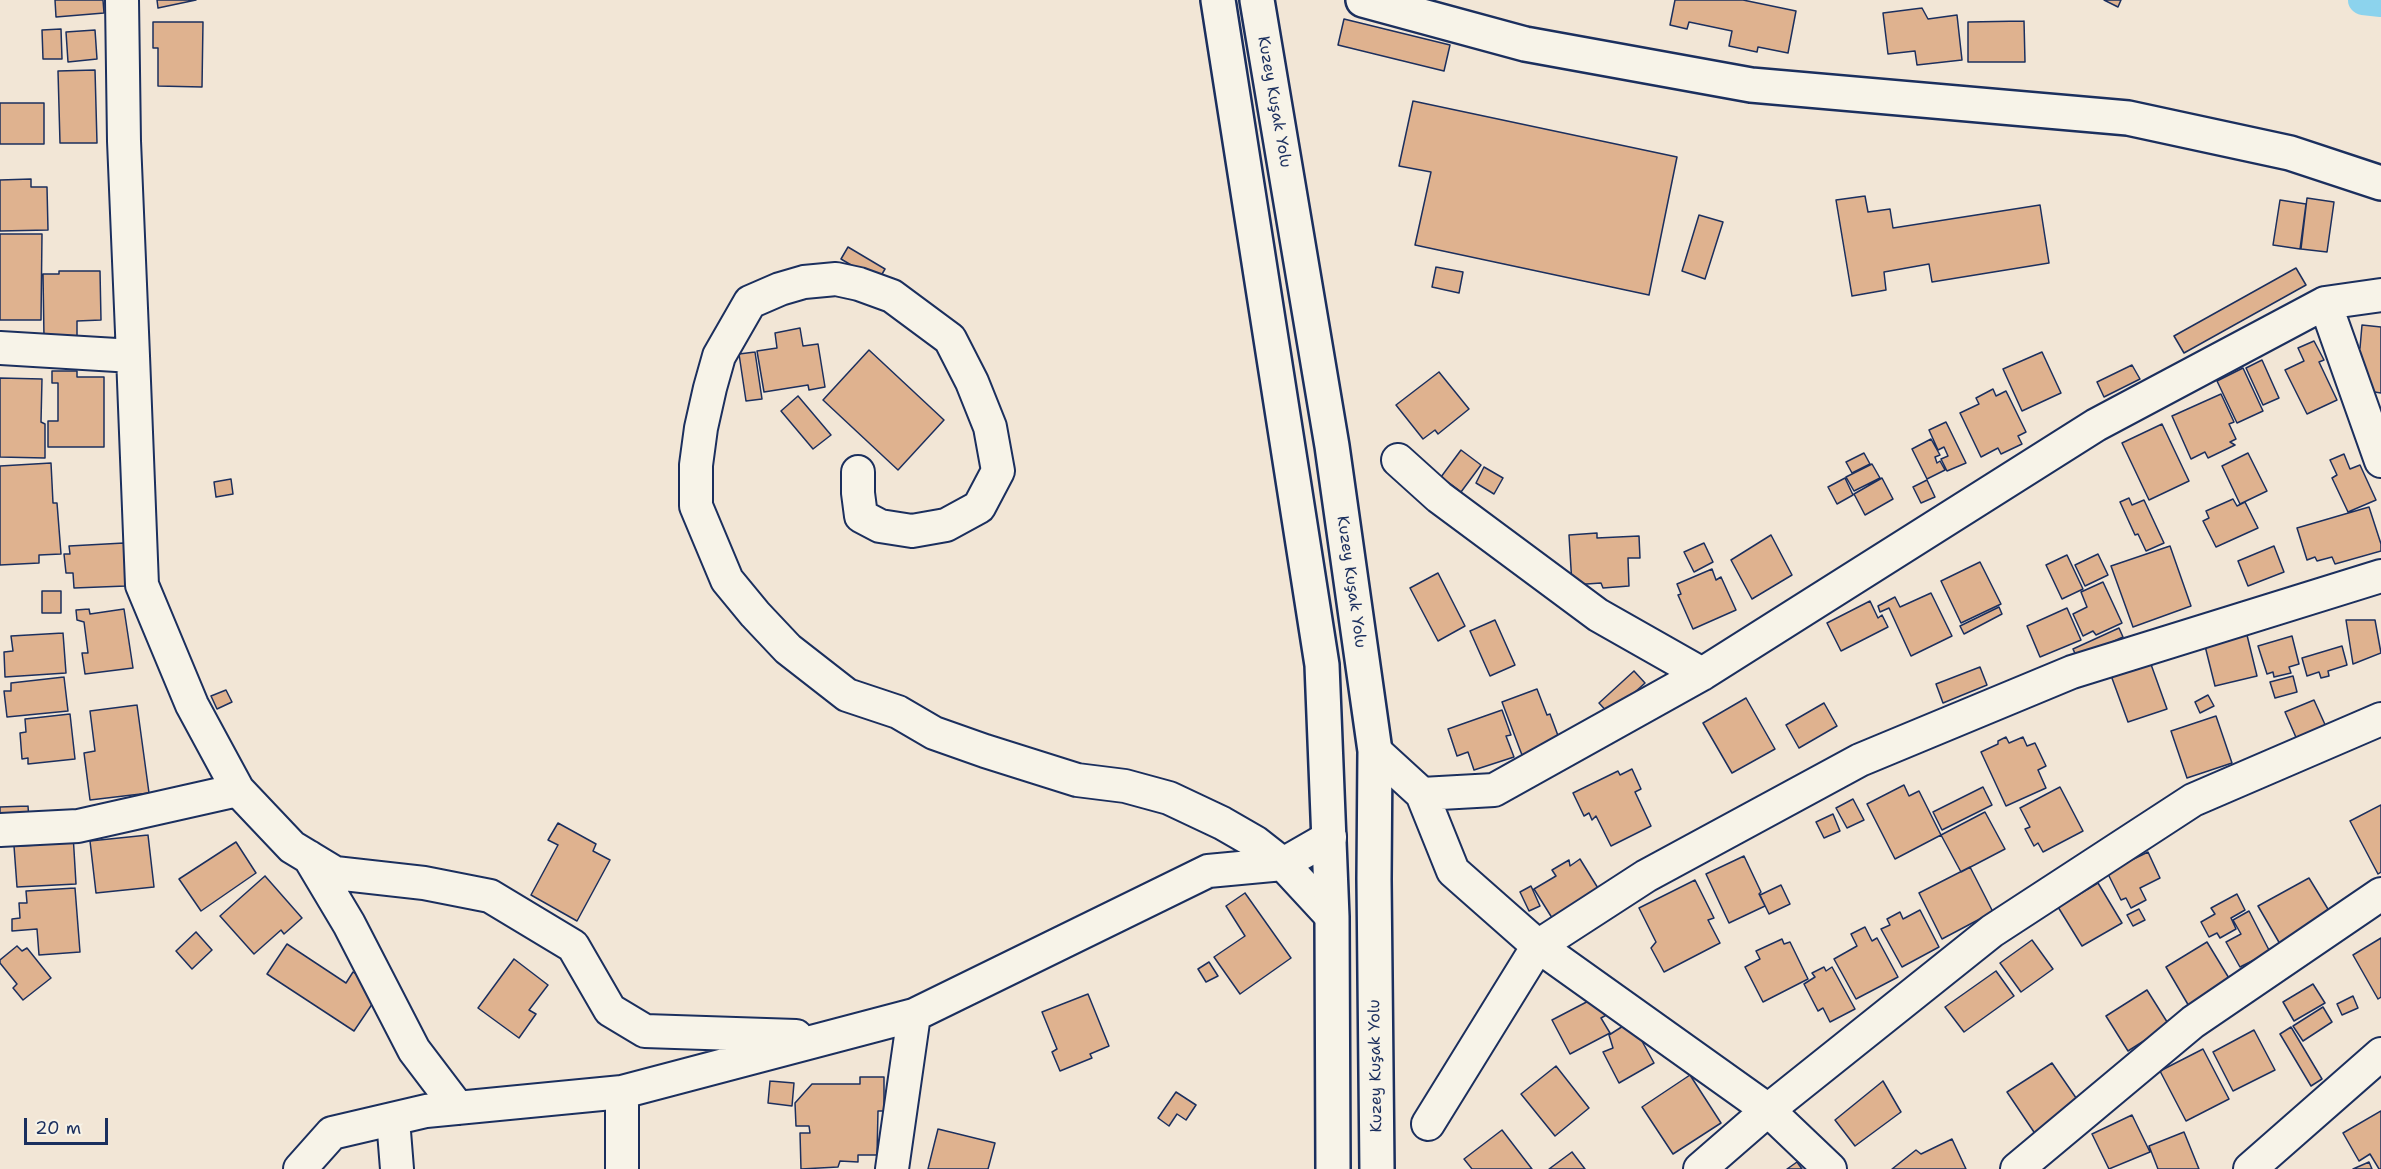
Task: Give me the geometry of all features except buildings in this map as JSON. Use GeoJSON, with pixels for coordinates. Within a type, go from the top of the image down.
{"type":"FeatureCollection","features":[{"type":"Feature","properties":{"kind":"main road"},"geometry":{"type":"LineString","coordinates":[[1218,0],[1322,665],[1332,917],[1333,1169]]}},
{"type":"Feature","properties":{"kind":"main road","name":"Kuzey Kuşak Yolu"},"geometry":{"type":"LineString","coordinates":[[1257,0],[1332,446],[1376,751],[1374,879],[1377,1169]]}},
{"type":"Feature","properties":{"kind":"main road"},"geometry":{"type":"LineString","coordinates":[[1363,0],[1525,44],[1751,86],[2128,118],[2290,153],[2381,183]]}},
{"type":"Feature","properties":{"kind":"street"},"geometry":{"type":"LineString","coordinates":[[122,0],[124,141],[142,585],[192,705],[238,790],[292,847],[335,873],[424,883],[490,896],[573,946],[610,1010],[645,1031],[830,1037]]}},
{"type":"Feature","properties":{"kind":"street"},"geometry":{"type":"LineString","coordinates":[[858,472],[861,516],[880,526],[912,531],[946,525],[979,507],[998,471],[990,427],[972,382],[950,339],[891,296],[859,284],[836,279],[804,282],[750,302],[719,356],[710,388],[696,465],[696,506],[727,580],[788,649],[847,695],[898,712],[934,733],[1077,780],[1125,786],[1169,798],[1222,823],[1255,842],[1284,864],[1332,917]]}},
{"type":"Feature","properties":{"kind":"street"},"geometry":{"type":"LineString","coordinates":[[1422,794],[1494,790],[1702,674],[2096,425],[2325,303],[2381,295]]}},
{"type":"Feature","properties":{"kind":"street"},"geometry":{"type":"LineString","coordinates":[[2325,303],[2381,461]]}},
{"type":"Feature","properties":{"kind":"street"},"geometry":{"type":"LineString","coordinates":[[0,348],[133,356]]}},
{"type":"Feature","properties":{"kind":"street"},"geometry":{"type":"LineString","coordinates":[[1398,460],[1439,497],[1598,615],[1702,674]]}},
{"type":"Feature","properties":{"kind":"street"},"geometry":{"type":"LineString","coordinates":[[1428,1124],[1538,946],[1646,876],[1860,760],[2072,672],[2381,576]]}},
{"type":"Feature","properties":{"kind":"street"},"geometry":{"type":"LineString","coordinates":[[1700,1169],[1768,1110],[1992,931],[2193,800],[2381,719]]}},
{"type":"Feature","properties":{"kind":"street"},"geometry":{"type":"LineString","coordinates":[[1376,751],[1422,794],[1453,870],[1538,946],[1768,1110],[1830,1169]]}},
{"type":"Feature","properties":{"kind":"street"},"geometry":{"type":"LineString","coordinates":[[0,830],[78,826],[238,790]]}},
{"type":"Feature","properties":{"kind":"street"},"geometry":{"type":"LineString","coordinates":[[300,1169],[332,1133],[426,1111],[622,1092],[914,1015],[1208,871],[1284,864],[1330,837]]}},
{"type":"Feature","properties":{"kind":"street"},"geometry":{"type":"LineString","coordinates":[[309,857],[349,924],[414,1050],[458,1108]]}},
{"type":"Feature","properties":{"kind":"street"},"geometry":{"type":"LineString","coordinates":[[2017,1169],[2193,1022],[2381,894]]}},
{"type":"Feature","properties":{"kind":"street"},"geometry":{"type":"LineString","coordinates":[[892,1169],[914,1015]]}},
{"type":"Feature","properties":{"kind":"street"},"geometry":{"type":"LineString","coordinates":[[2250,1169],[2381,1054]]}},
{"type":"Feature","properties":{"kind":"street"},"geometry":{"type":"LineString","coordinates":[[622,1092],[622,1169]]}},
{"type":"Feature","properties":{"kind":"street"},"geometry":{"type":"LineString","coordinates":[[393,1119],[397,1169]]}},
{"type":"Feature","properties":{"kind":"waterway"},"geometry":{"type":"LineString","coordinates":[[2363,0],[2381,2]]}}]}
